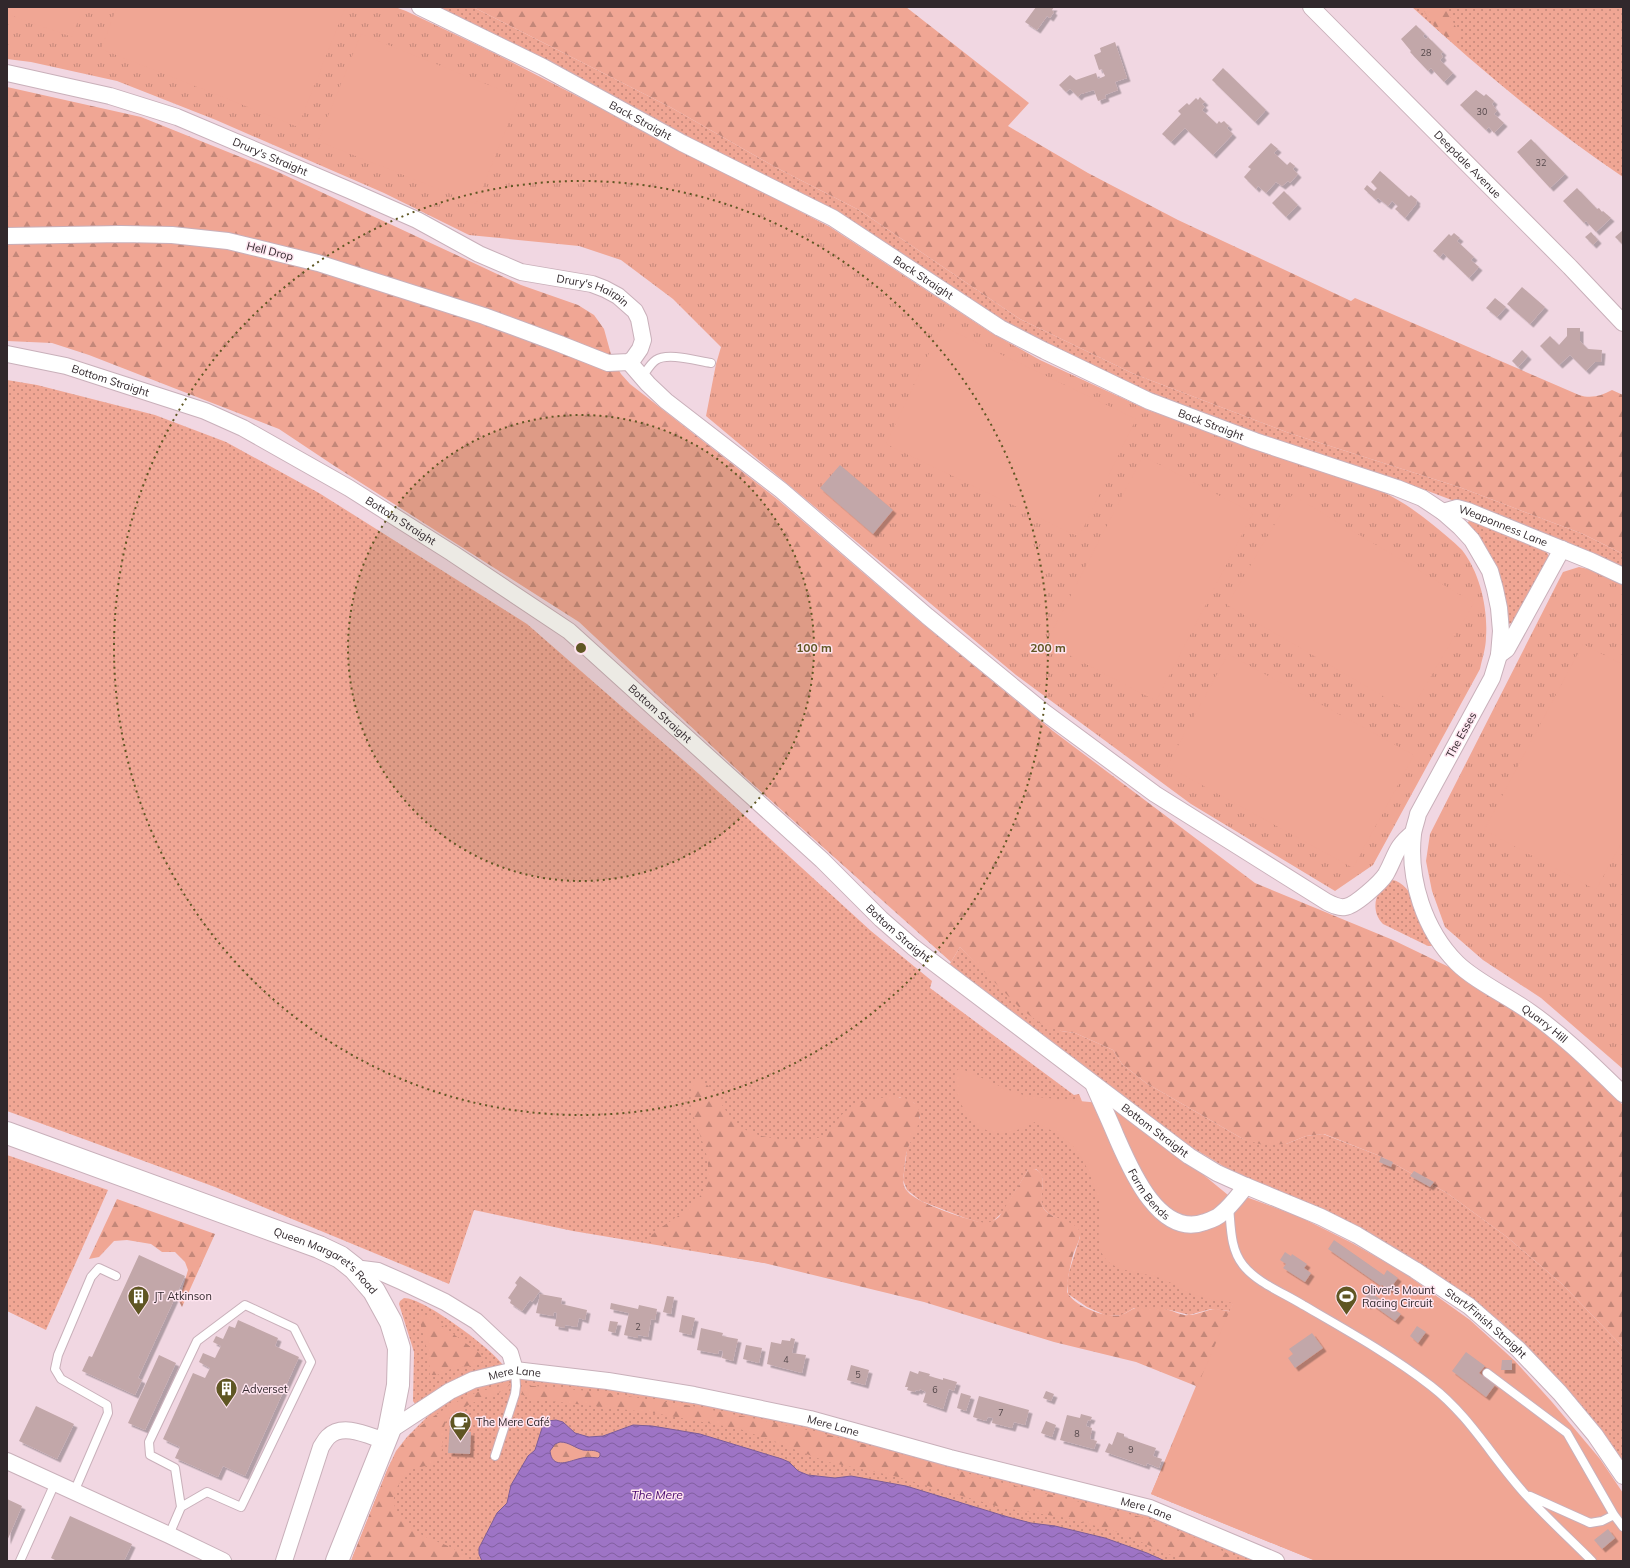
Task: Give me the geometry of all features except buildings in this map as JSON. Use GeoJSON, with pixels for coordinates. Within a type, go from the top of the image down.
{"type":"FeatureCollection","features":[{"type":"Feature","properties":{"kind":"main road","name":"Queen Margaret's Road"},"geometry":{"type":"LineString","coordinates":[[7,1133],[320,1247],[340,1257],[354,1268],[374,1291],[391,1322],[399,1348],[398,1385],[387,1436],[337,1561]]}},
{"type":"Feature","properties":{"kind":"street","name":"Back Straight"},"geometry":{"type":"LineString","coordinates":[[420,7],[543,68],[682,143],[834,218],[1000,328],[1149,401],[1255,441],[1397,488],[1422,498],[1443,512]]}},
{"type":"Feature","properties":{"kind":"street","name":"Deepdale Avenue"},"geometry":{"type":"LineString","coordinates":[[1311,7],[1570,266],[1623,323]]}},
{"type":"Feature","properties":{"kind":"street","name":"Drury's Straight"},"geometry":{"type":"LineString","coordinates":[[7,73],[110,96],[178,117],[417,220],[479,254],[520,272]]}},
{"type":"Feature","properties":{"kind":"street","name":"Hell Drop"},"geometry":{"type":"LineString","coordinates":[[7,236],[121,234],[172,235],[228,241],[318,263],[484,316],[588,354],[608,364],[629,362]]}},
{"type":"Feature","properties":{"kind":"street","name":"Drury's Hairpin"},"geometry":{"type":"LineString","coordinates":[[520,272],[592,284],[605,289],[627,302],[635,310],[639,319],[643,340],[640,349],[629,362]]}},
{"type":"Feature","properties":{"kind":"street","name":"Bottom Straight"},"geometry":{"type":"LineString","coordinates":[[7,354],[66,366],[205,411],[243,428],[349,488],[452,553],[569,631],[822,860],[881,920],[913,947],[1189,1156],[1217,1173],[1246,1186]]}},
{"type":"Feature","properties":{"kind":"street"},"geometry":{"type":"LineString","coordinates":[[629,362],[666,401],[781,490],[927,616],[1044,712],[1155,794],[1327,902],[1339,907],[1345,907],[1352,905],[1366,894],[1385,876],[1399,846],[1413,833]]}},
{"type":"Feature","properties":{"kind":"street","name":"Weaponness Lane"},"geometry":{"type":"LineString","coordinates":[[1443,512],[1451,509],[1463,509],[1562,549],[1623,576]]}},
{"type":"Feature","properties":{"kind":"street","name":"The Esses"},"geometry":{"type":"LineString","coordinates":[[1443,512],[1472,540],[1490,571],[1499,608],[1501,631],[1499,655],[1492,678],[1418,814],[1413,833],[1414,881],[1423,910],[1439,941],[1457,963]]}},
{"type":"Feature","properties":{"kind":"street"},"geometry":{"type":"LineString","coordinates":[[1499,655],[1507,649],[1562,549]]}},
{"type":"Feature","properties":{"kind":"street"},"geometry":{"type":"LineString","coordinates":[[1385,876],[1399,874],[1414,881]]}},
{"type":"Feature","properties":{"kind":"street","name":"Quarry Hill"},"geometry":{"type":"LineString","coordinates":[[1457,963],[1483,982],[1530,1012],[1576,1048],[1623,1094]]}},
{"type":"Feature","properties":{"kind":"street","name":"Farm Bends"},"geometry":{"type":"LineString","coordinates":[[1093,1084],[1130,1167],[1148,1197],[1163,1214],[1177,1222],[1194,1225],[1213,1219],[1221,1214],[1246,1186]]}},
{"type":"Feature","properties":{"kind":"street","name":"Start/Finish Straight"},"geometry":{"type":"LineString","coordinates":[[1246,1186],[1321,1217],[1357,1235],[1415,1270],[1469,1306],[1523,1354],[1560,1393],[1595,1435],[1623,1476]]}},
{"type":"Feature","properties":{"kind":"street"},"geometry":{"type":"LineString","coordinates":[[354,1268],[378,1271],[445,1302],[476,1321],[510,1353],[515,1370]]}},
{"type":"Feature","properties":{"kind":"street","name":"Mere Lane"},"geometry":{"type":"LineString","coordinates":[[387,1436],[450,1391],[473,1380],[515,1370],[608,1381],[694,1395],[810,1419],[950,1458],[1150,1508],[1276,1561]]}},
{"type":"Feature","properties":{"kind":"street"},"geometry":{"type":"LineString","coordinates":[[284,1561],[321,1448],[329,1436],[339,1431],[351,1430],[387,1436]]}},
{"type":"Feature","properties":{"kind":"street"},"geometry":{"type":"LineString","coordinates":[[7,1461],[223,1561]]}},
{"type":"Feature","properties":{"kind":"lane"},"geometry":{"type":"LineString","coordinates":[[642,377],[652,363],[662,358],[673,357],[711,363]]}},
{"type":"Feature","properties":{"kind":"lane"},"geometry":{"type":"LineString","coordinates":[[1229,1206],[1232,1239],[1237,1254],[1243,1265],[1263,1281],[1366,1342],[1432,1386],[1477,1432],[1525,1494],[1592,1561]]}},
{"type":"Feature","properties":{"kind":"lane"},"geometry":{"type":"LineString","coordinates":[[74,1492],[108,1413],[107,1405],[61,1379],[55,1369],[58,1355],[91,1276],[98,1268],[116,1276]]}},
{"type":"Feature","properties":{"kind":"lane"},"geometry":{"type":"LineString","coordinates":[[169,1535],[181,1506],[174,1468],[150,1455],[149,1442],[197,1341],[244,1304],[294,1328],[311,1362],[241,1507],[207,1492],[181,1506]]}},
{"type":"Feature","properties":{"kind":"lane"},"geometry":{"type":"LineString","coordinates":[[495,1456],[515,1394],[515,1370]]}},
{"type":"Feature","properties":{"kind":"lane"},"geometry":{"type":"LineString","coordinates":[[1487,1373],[1567,1433],[1614,1515],[1623,1527]]}},
{"type":"Feature","properties":{"kind":"lane"},"geometry":{"type":"LineString","coordinates":[[20,1561],[56,1483]]}},
{"type":"Feature","properties":{"kind":"lane"},"geometry":{"type":"LineString","coordinates":[[1525,1494],[1590,1523],[1602,1521],[1614,1515]]}},
{"type":"Feature","properties":{"kind":"green space"},"geometry":{"type":"Polygon","coordinates":[[[7,7],[395,7],[406,11],[492,52],[830,227],[990,332],[1040,360],[1148,410],[1381,491],[1401,502],[1426,519],[1455,543],[1462,550],[1474,569],[1482,591],[1486,614],[1486,641],[1480,669],[1373,865],[1335,891],[1191,804],[1016,675],[706,416],[716,364],[721,347],[673,299],[621,260],[579,246],[469,235],[384,193],[216,120],[117,81],[31,62],[7,59],[7,7]]]}},
{"type":"Feature","properties":{"kind":"green space"},"geometry":{"type":"Polygon","coordinates":[[[7,7],[83,7],[72,37],[7,14],[7,7]]]}},
{"type":"Feature","properties":{"kind":"green space"},"geometry":{"type":"Polygon","coordinates":[[[117,7],[345,8],[298,127],[101,49],[117,7]]]}},
{"type":"Feature","properties":{"kind":"green space"},"geometry":{"type":"Polygon","coordinates":[[[435,7],[473,7],[672,108],[775,167],[859,210],[1020,319],[1134,374],[1289,433],[1459,487],[1583,534],[1623,554],[1623,569],[1576,547],[1420,488],[1258,435],[1153,396],[1001,321],[836,214],[435,7]]]}},
{"type":"Feature","properties":{"kind":"green space"},"geometry":{"type":"Polygon","coordinates":[[[473,7],[906,7],[1029,103],[1008,126],[1088,173],[1178,220],[1351,301],[1355,298],[1579,395],[1588,397],[1596,396],[1612,390],[1623,395],[1623,554],[1583,534],[1459,487],[1289,433],[1134,374],[1020,319],[859,210],[775,167],[672,108],[473,7]]]}},
{"type":"Feature","properties":{"kind":"green space"},"geometry":{"type":"Polygon","coordinates":[[[1412,7],[1623,7],[1623,177],[1568,138],[1514,96],[1412,7]]]}},
{"type":"Feature","properties":{"kind":"green space"},"geometry":{"type":"Polygon","coordinates":[[[1422,7],[1445,7],[1459,33],[1459,40],[1448,38],[1443,34],[1432,23],[1422,7]]]}},
{"type":"Feature","properties":{"kind":"green space"},"geometry":{"type":"Polygon","coordinates":[[[361,34],[519,97],[476,204],[318,141],[361,34]]]}},
{"type":"Feature","properties":{"kind":"green space"},"geometry":{"type":"Polygon","coordinates":[[[7,87],[141,117],[278,172],[521,285],[578,305],[594,315],[604,329],[612,358],[621,374],[630,384],[777,499],[917,619],[1053,731],[1255,883],[1393,940],[1449,967],[1492,993],[1538,1025],[1623,1105],[1623,1347],[1562,1284],[1507,1237],[1447,1193],[1380,1156],[1324,1134],[1306,1136],[1286,1144],[1263,1145],[1243,1139],[1146,1083],[1122,1064],[1113,1050],[1075,1033],[1044,1026],[1021,1009],[960,947],[951,962],[747,779],[579,622],[279,429],[89,355],[52,343],[7,341],[7,87]]]}},
{"type":"Feature","properties":{"kind":"green space"},"geometry":{"type":"Polygon","coordinates":[[[942,326],[1136,419],[1079,537],[886,444],[942,326]]]}},
{"type":"Feature","properties":{"kind":"green space"},"geometry":{"type":"Polygon","coordinates":[[[7,380],[37,385],[155,415],[226,442],[319,493],[527,624],[699,774],[871,931],[932,981],[930,988],[1074,1095],[1079,1094],[1119,1192],[1240,1288],[1230,1311],[1211,1309],[1189,1315],[1170,1310],[1134,1308],[1122,1315],[1107,1316],[1087,1307],[1068,1294],[1067,1283],[1069,1272],[1080,1237],[1078,1229],[1070,1223],[1054,1217],[1043,1207],[1041,1197],[1043,1182],[1040,1173],[1036,1169],[1028,1170],[1003,1212],[991,1223],[985,1224],[965,1218],[921,1201],[907,1190],[903,1180],[907,1150],[920,1117],[914,1103],[899,1097],[764,1263],[573,1231],[474,1210],[449,1284],[215,1187],[7,1111],[7,380]]]}},
{"type":"Feature","properties":{"kind":"green space"},"geometry":{"type":"Polygon","coordinates":[[[1143,456],[1253,513],[1156,701],[1046,643],[1143,456]]]}},
{"type":"Feature","properties":{"kind":"green space"},"geometry":{"type":"Polygon","coordinates":[[[1292,495],[1474,603],[1410,712],[1227,605],[1292,495]]]}},
{"type":"Feature","properties":{"kind":"green space"},"geometry":{"type":"Polygon","coordinates":[[[1471,519],[1545,550],[1549,556],[1514,622],[1509,624],[1467,526],[1467,523],[1471,519]]]}},
{"type":"Feature","properties":{"kind":"green space"},"geometry":{"type":"Polygon","coordinates":[[[1579,567],[1602,572],[1623,582],[1623,1069],[1541,998],[1483,960],[1445,927],[1432,891],[1426,861],[1430,834],[1563,572],[1579,567]]]}},
{"type":"Feature","properties":{"kind":"green space"},"geometry":{"type":"Polygon","coordinates":[[[1583,644],[1623,665],[1623,840],[1596,890],[1484,830],[1583,644]]]}},
{"type":"Feature","properties":{"kind":"green space"},"geometry":{"type":"Polygon","coordinates":[[[1228,654],[1414,755],[1353,868],[1167,766],[1228,654]]]}},
{"type":"Feature","properties":{"kind":"green space"},"geometry":{"type":"Polygon","coordinates":[[[1392,880],[1400,883],[1406,888],[1418,906],[1434,945],[1433,946],[1428,946],[1383,924],[1380,920],[1376,912],[1376,899],[1382,888],[1392,880]]]}},
{"type":"Feature","properties":{"kind":"green space"},"geometry":{"type":"Polygon","coordinates":[[[960,947],[988,974],[1061,1031],[1075,1033],[1113,1050],[1122,1064],[1146,1083],[1243,1139],[1286,1144],[1306,1136],[1323,1134],[1380,1156],[1447,1193],[1507,1237],[1562,1284],[1623,1347],[1623,1464],[1574,1397],[1500,1321],[1394,1248],[1352,1225],[1228,1169],[1178,1139],[948,967],[960,947]]]}},
{"type":"Feature","properties":{"kind":"green space","name":"Oliver's Mount Racing Circuit"},"geometry":{"type":"Polygon","coordinates":[[[960,1068],[1006,1089],[1026,1096],[1111,1104],[1178,1154],[1228,1195],[1249,1198],[1300,1217],[1352,1243],[1403,1272],[1470,1320],[1515,1361],[1552,1402],[1600,1459],[1623,1493],[1623,1561],[1316,1561],[1151,1494],[1233,1303],[1194,1295],[1166,1280],[1123,1269],[1109,1262],[1101,1252],[1100,1246],[1099,1200],[1087,1168],[1077,1150],[1064,1138],[1035,1122],[1026,1127],[1006,1133],[996,1133],[978,1125],[965,1110],[956,1091],[955,1072],[960,1068]]]}},
{"type":"Feature","properties":{"kind":"green space"},"geometry":{"type":"Polygon","coordinates":[[[698,1079],[703,1081],[708,1086],[733,1120],[744,1129],[763,1136],[784,1140],[818,1138],[828,1132],[846,1111],[861,1103],[892,1097],[910,1100],[916,1105],[920,1115],[917,1128],[907,1151],[903,1180],[905,1187],[912,1196],[927,1204],[974,1221],[987,1223],[999,1217],[1028,1170],[1030,1168],[1037,1170],[1043,1178],[1043,1207],[1050,1215],[1073,1224],[1080,1232],[1080,1238],[1073,1255],[1067,1292],[1076,1302],[1091,1310],[1115,1316],[1121,1315],[1138,1307],[1159,1308],[1186,1315],[1216,1309],[1295,1323],[1316,1561],[1151,1494],[1196,1386],[1136,1362],[1054,1342],[924,1302],[764,1263],[646,1241],[696,1202],[703,1192],[707,1180],[708,1164],[695,1120],[691,1097],[692,1087],[698,1079]]]}},
{"type":"Feature","properties":{"kind":"green space"},"geometry":{"type":"Polygon","coordinates":[[[7,1155],[108,1190],[46,1330],[7,1311],[7,1155]]]}},
{"type":"Feature","properties":{"kind":"green space"},"geometry":{"type":"Polygon","coordinates":[[[117,1199],[215,1234],[182,1307],[179,1301],[188,1270],[185,1262],[175,1252],[162,1252],[151,1244],[127,1240],[114,1241],[99,1257],[89,1259],[117,1199]]]}},
{"type":"Feature","properties":{"kind":"green space"},"geometry":{"type":"Polygon","coordinates":[[[404,1298],[414,1300],[426,1306],[456,1325],[485,1347],[503,1365],[477,1372],[415,1404],[413,1401],[414,1352],[399,1304],[404,1298]]]}},
{"type":"Feature","properties":{"kind":"green space"},"geometry":{"type":"Polygon","coordinates":[[[422,1314],[429,1316],[483,1356],[484,1360],[477,1365],[453,1368],[437,1375],[430,1375],[429,1361],[420,1321],[420,1316],[422,1314]]]}},
{"type":"Feature","properties":{"kind":"green space"},"geometry":{"type":"Polygon","coordinates":[[[516,1378],[558,1381],[749,1411],[1135,1509],[1256,1561],[351,1561],[388,1468],[396,1451],[407,1437],[431,1413],[458,1395],[493,1381],[516,1378]]]}},
{"type":"Feature","properties":{"kind":"green space"},"geometry":{"type":"Polygon","coordinates":[[[510,1384],[505,1390],[473,1403],[449,1418],[444,1427],[441,1454],[437,1461],[408,1472],[399,1484],[394,1497],[397,1512],[408,1526],[425,1537],[454,1549],[470,1561],[351,1561],[388,1468],[408,1437],[449,1406],[483,1390],[510,1384]]]}},
{"type":"Feature","properties":{"kind":"green space"},"geometry":{"type":"Polygon","coordinates":[[[522,1385],[600,1392],[692,1406],[821,1433],[924,1460],[983,1478],[1145,1518],[1208,1543],[1241,1561],[1185,1561],[1118,1532],[1067,1518],[1003,1508],[894,1476],[828,1462],[740,1429],[654,1413],[533,1399],[523,1395],[521,1390],[522,1385]]]}},
{"type":"Feature","properties":{"kind":"green space"},"geometry":{"type":"Polygon","coordinates":[[[559,1442],[583,1450],[598,1452],[600,1453],[600,1456],[598,1458],[580,1458],[564,1463],[557,1462],[551,1457],[550,1451],[553,1445],[559,1442]]]}},
{"type":"Feature","properties":{"kind":"water","name":"The Mere"},"geometry":{"type":"Polygon","coordinates":[[[556,1420],[563,1422],[575,1433],[589,1437],[603,1436],[633,1425],[652,1426],[700,1434],[782,1459],[789,1462],[798,1471],[808,1475],[835,1478],[851,1476],[906,1486],[1008,1517],[1105,1538],[1165,1561],[482,1561],[479,1554],[479,1548],[497,1513],[507,1503],[511,1485],[528,1456],[535,1450],[543,1425],[547,1421],[556,1420]],[[563,1442],[555,1444],[550,1451],[551,1457],[557,1462],[565,1463],[580,1458],[598,1458],[600,1456],[600,1453],[598,1452],[583,1450],[563,1442]]]}},
{"type":"Feature","properties":{"kind":"place","name":"JT Atkinson"},"geometry":{"type":"Point","coordinates":[139,1316]}},
{"type":"Feature","properties":{"kind":"place","name":"Oliver's Mount Racing Circuit"},"geometry":{"type":"Point","coordinates":[1346,1316]}},
{"type":"Feature","properties":{"kind":"place","name":"Adverset"},"geometry":{"type":"Point","coordinates":[226,1408]}},
{"type":"Feature","properties":{"kind":"place","name":"The Mere Café"},"geometry":{"type":"Point","coordinates":[460,1442]}}]}
